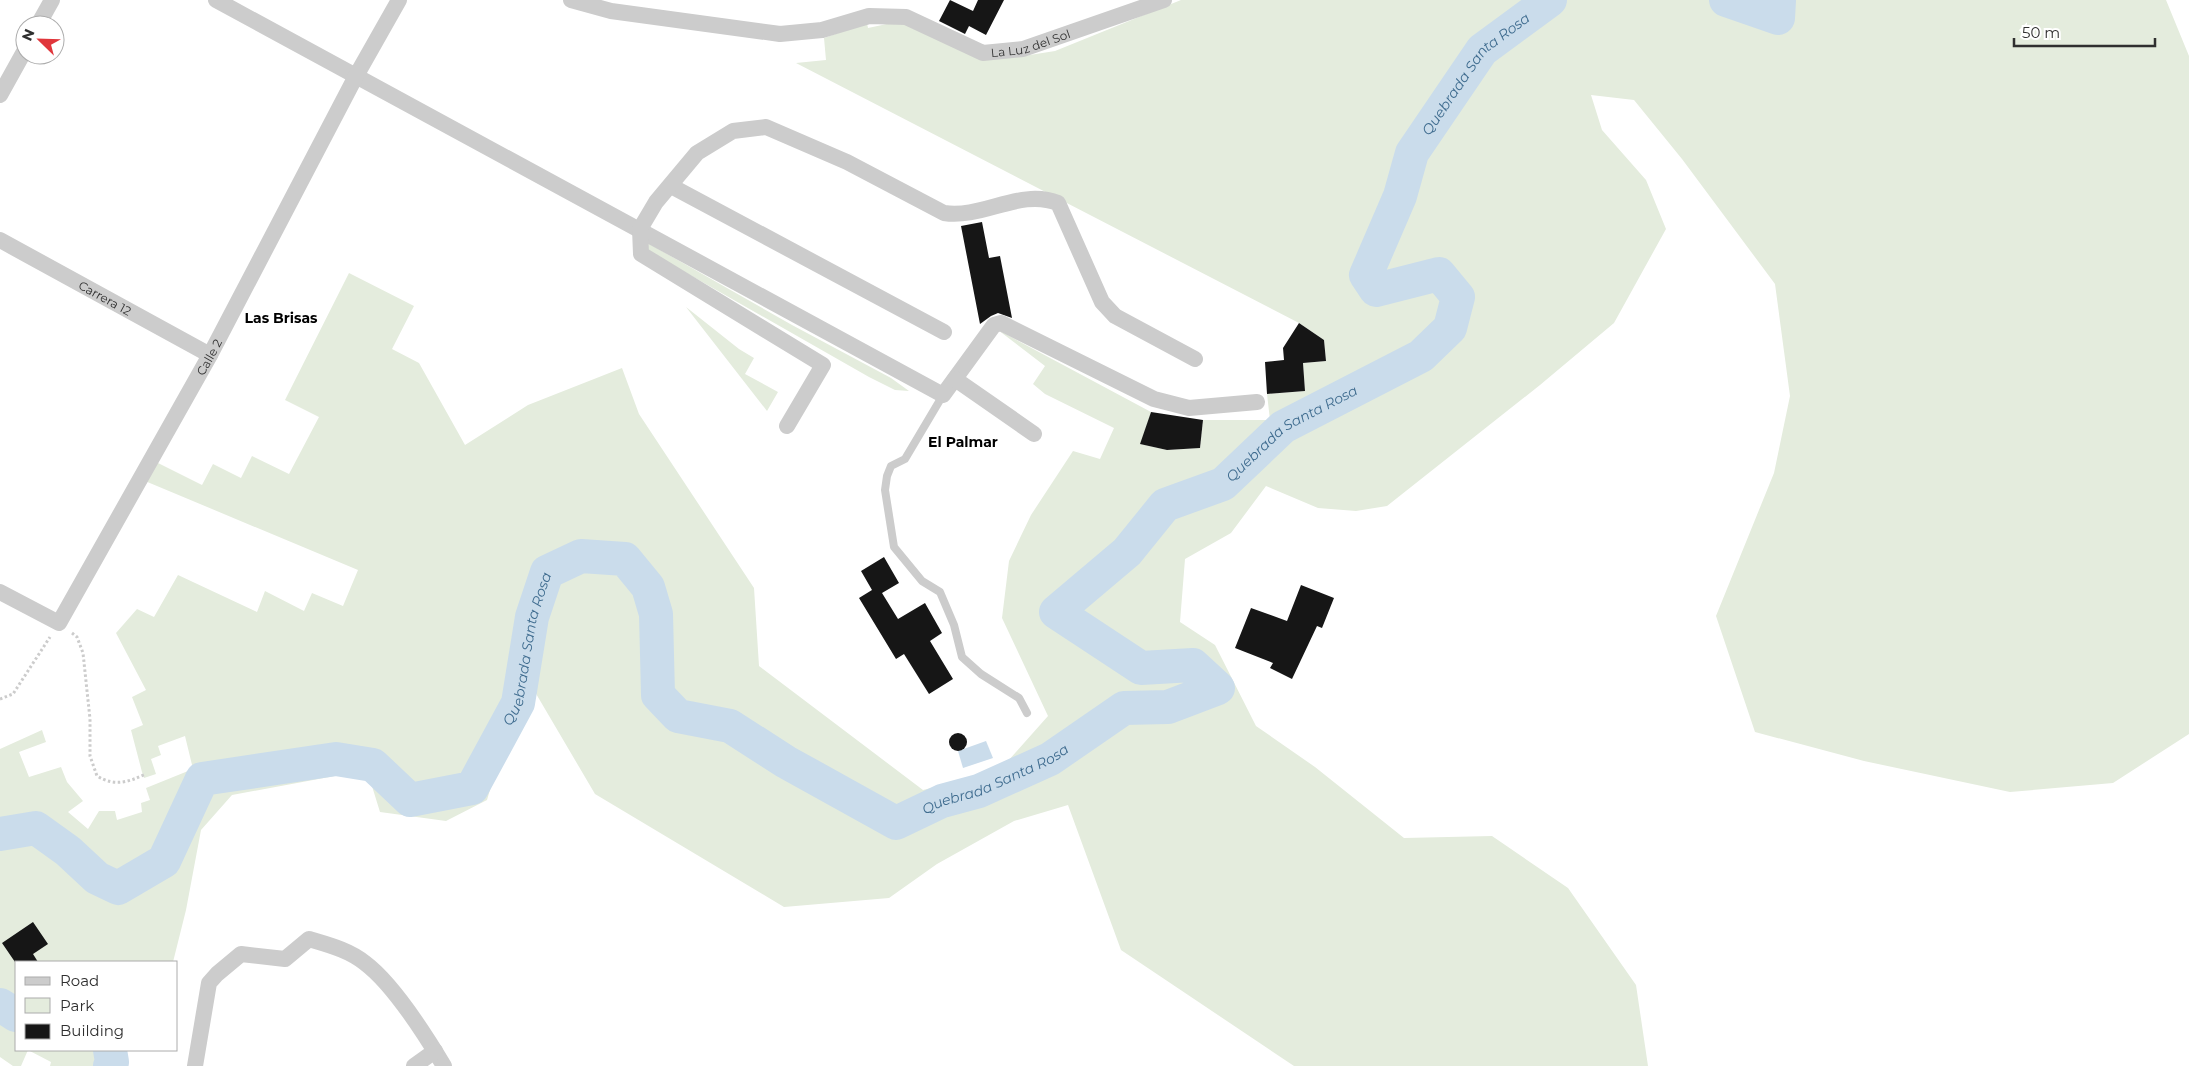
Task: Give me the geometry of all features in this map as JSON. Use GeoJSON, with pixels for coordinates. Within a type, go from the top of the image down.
{"type":"FeatureCollection","features":[{"type":"Feature","properties":{"kind":"street"},"geometry":{"type":"LineString","coordinates":[[44,15],[52,0]]}},
{"type":"Feature","properties":{"kind":"street"},"geometry":{"type":"LineString","coordinates":[[216,0],[943,395],[994,326],[1001,323],[1154,399],[1189,408],[1257,402]]}},
{"type":"Feature","properties":{"kind":"street","name":"Calle 2"},"geometry":{"type":"LineString","coordinates":[[59,622],[210,355],[356,76],[399,0]]}},
{"type":"Feature","properties":{"kind":"street","name":"La Luz del Sol"},"geometry":{"type":"LineString","coordinates":[[571,0],[611,11],[780,34],[822,30],[869,16],[906,17],[983,53],[1023,49],[1164,0]]}},
{"type":"Feature","properties":{"kind":"street"},"geometry":{"type":"LineString","coordinates":[[0,96],[17,65]]}},
{"type":"Feature","properties":{"kind":"street"},"geometry":{"type":"LineString","coordinates":[[787,426],[823,365],[641,254],[640,229],[656,202],[697,153],[733,131],[766,127],[847,162],[944,213],[959,215],[1031,198],[1047,199],[1058,203],[1102,302],[1106,307],[1116,316],[1195,359]]}},
{"type":"Feature","properties":{"kind":"street"},"geometry":{"type":"LineString","coordinates":[[671,186],[944,332]]}},
{"type":"Feature","properties":{"kind":"street","name":"Carrera 12"},"geometry":{"type":"LineString","coordinates":[[0,240],[210,355]]}},
{"type":"Feature","properties":{"kind":"street"},"geometry":{"type":"LineString","coordinates":[[955,379],[1034,434]]}},
{"type":"Feature","properties":{"kind":"street"},"geometry":{"type":"LineString","coordinates":[[0,592],[59,622]]}},
{"type":"Feature","properties":{"kind":"street"},"geometry":{"type":"LineString","coordinates":[[194,1066],[209,983],[217,974],[241,954],[285,959],[309,939],[342,949],[366,963],[393,993],[444,1066]]}},
{"type":"Feature","properties":{"kind":"street"},"geometry":{"type":"LineString","coordinates":[[414,1066],[435,1051]]}},
{"type":"Feature","properties":{"kind":"lane"},"geometry":{"type":"LineString","coordinates":[[943,395],[906,459],[891,466],[887,476],[885,490],[894,547],[922,582],[940,592],[954,625],[962,657],[981,674],[1019,698],[1027,713]]}},
{"type":"Feature","properties":{"kind":"path"},"geometry":{"type":"LineString","coordinates":[[0,699],[13,694],[59,622],[77,636],[83,653],[90,719],[90,756],[97,776],[108,783],[121,784],[146,774]]}},
{"type":"Feature","properties":{"kind":"green space"},"geometry":{"type":"Polygon","coordinates":[[[1181,0],[2166,0],[2189,56],[2189,734],[2113,783],[2010,792],[1864,761],[1755,732],[1716,616],[1774,473],[1790,396],[1775,284],[1682,159],[1634,100],[1591,95],[1602,130],[1646,180],[1666,229],[1614,323],[1540,385],[1387,506],[1356,511],[1318,508],[1266,486],[1231,533],[1185,559],[1180,622],[1215,645],[1256,726],[1315,767],[1404,838],[1492,836],[1568,888],[1636,985],[1648,1066],[1294,1066],[1121,950],[1068,805],[1014,821],[937,864],[889,898],[784,907],[595,794],[535,692],[496,771],[487,800],[446,821],[380,812],[367,770],[232,795],[201,830],[186,910],[173,961],[15,961],[15,1051],[28,1051],[21,1066],[13,1066],[0,1057],[0,749],[42,730],[46,742],[19,752],[29,777],[61,767],[67,782],[83,801],[68,812],[88,829],[99,811],[115,811],[117,820],[142,812],[141,803],[150,800],[146,788],[193,769],[185,736],[158,746],[161,755],[151,759],[156,774],[144,778],[131,730],[143,725],[132,697],[146,690],[116,633],[137,609],[154,617],[178,575],[257,612],[265,591],[304,611],[312,593],[343,606],[358,570],[145,481],[156,462],[202,485],[213,464],[241,478],[252,456],[289,474],[319,417],[285,400],[349,273],[414,306],[392,349],[419,363],[465,445],[528,405],[622,368],[639,414],[754,588],[759,666],[923,790],[999,771],[1048,716],[1002,618],[1009,561],[1031,515],[1073,451],[1100,459],[1114,428],[1045,394],[1033,384],[1045,366],[998,330],[1151,412],[1141,444],[1167,450],[1200,448],[1203,420],[1270,420],[1267,394],[1305,391],[1303,363],[1326,361],[1324,340],[1299,323],[796,63],[826,60],[824,38],[867,23],[868,28],[901,21],[1017,57],[1055,51],[1181,0]]]}},
{"type":"Feature","properties":{"kind":"green space"},"geometry":{"type":"Polygon","coordinates":[[[639,238],[792,325],[891,378],[909,391],[895,390],[869,377],[641,247],[639,238]]]}},
{"type":"Feature","properties":{"kind":"green space"},"geometry":{"type":"Polygon","coordinates":[[[686,307],[739,349],[754,358],[745,374],[778,392],[767,411],[686,307]]]}},
{"type":"Feature","properties":{"kind":"green space"},"geometry":{"type":"Polygon","coordinates":[[[30,1051],[125,1051],[125,1066],[50,1066],[51,1062],[30,1051]]]}},
{"type":"Feature","properties":{"kind":"water"},"geometry":{"type":"Polygon","coordinates":[[[986,741],[993,758],[963,768],[958,751],[986,741]]]}},
{"type":"Feature","properties":{"kind":"building"},"geometry":{"type":"Polygon","coordinates":[[[950,0],[973,11],[978,0],[1004,0],[986,35],[969,26],[965,34],[939,21],[950,0]]]}},
{"type":"Feature","properties":{"kind":"building"},"geometry":{"type":"Polygon","coordinates":[[[982,222],[989,258],[1000,256],[1012,318],[998,313],[980,324],[961,226],[982,222]]]}},
{"type":"Feature","properties":{"kind":"building"},"geometry":{"type":"Polygon","coordinates":[[[1299,323],[1324,340],[1326,361],[1303,363],[1305,391],[1267,394],[1265,362],[1284,360],[1283,348],[1299,323]]]}},
{"type":"Feature","properties":{"kind":"building"},"geometry":{"type":"Polygon","coordinates":[[[1151,412],[1203,420],[1200,448],[1167,450],[1140,444],[1151,412]]]}},
{"type":"Feature","properties":{"kind":"building"},"geometry":{"type":"Polygon","coordinates":[[[884,557],[899,583],[882,593],[898,619],[925,603],[942,633],[930,641],[953,679],[929,694],[904,654],[896,659],[859,598],[872,590],[861,571],[884,557]]]}},
{"type":"Feature","properties":{"kind":"building"},"geometry":{"type":"Polygon","coordinates":[[[1301,585],[1334,598],[1322,628],[1317,626],[1292,679],[1270,668],[1273,663],[1235,648],[1251,608],[1287,621],[1301,585]]]}},
{"type":"Feature","properties":{"kind":"building"},"geometry":{"type":"Polygon","coordinates":[[[958,733],[966,738],[967,742],[962,750],[958,751],[950,746],[949,742],[954,734],[958,733]]]}},
{"type":"Feature","properties":{"kind":"building"},"geometry":{"type":"Polygon","coordinates":[[[33,922],[48,944],[33,954],[37,961],[15,962],[2,943],[33,922]]]}},
{"type":"Feature","properties":{"kind":"waterway","name":"Quebrada Santa Rosa"},"geometry":{"type":"LineString","coordinates":[[0,834],[36,828],[68,851],[97,878],[118,888],[164,861],[202,779],[336,759],[373,765],[410,800],[472,788],[518,703],[532,617],[547,572],[581,556],[625,559],[648,587],[656,614],[658,695],[678,716],[730,726],[786,762],[896,823],[942,801],[979,791],[1050,759],[1124,708],[1168,707],[1218,688],[1193,665],[1141,668],[1056,612],[1127,552],[1165,505],[1223,484],[1283,427],[1421,356],[1450,328],[1458,297],[1439,274],[1376,290],[1366,275],[1400,196],[1412,153],[1482,50],[1550,0]]}},
{"type":"Feature","properties":{"kind":"waterway","name":"Quebrada Santa Rosa"},"geometry":{"type":"LineString","coordinates":[[1726,0],[1778,18],[1779,0]]}},
{"type":"Feature","properties":{"kind":"waterway","name":"Quebrada Santa Rosa"},"geometry":{"type":"LineString","coordinates":[[0,1005],[15,1014]]}},
{"type":"Feature","properties":{"kind":"waterway","name":"Quebrada Santa Rosa"},"geometry":{"type":"LineString","coordinates":[[110,1051],[112,1062],[110,1066]]}},
{"type":"Feature","properties":{"kind":"district","name":"Las Brisas"},"geometry":{"type":"Point","coordinates":[281,318]}},
{"type":"Feature","properties":{"kind":"district","name":"El Palmar"},"geometry":{"type":"Point","coordinates":[963,442]}}]}
